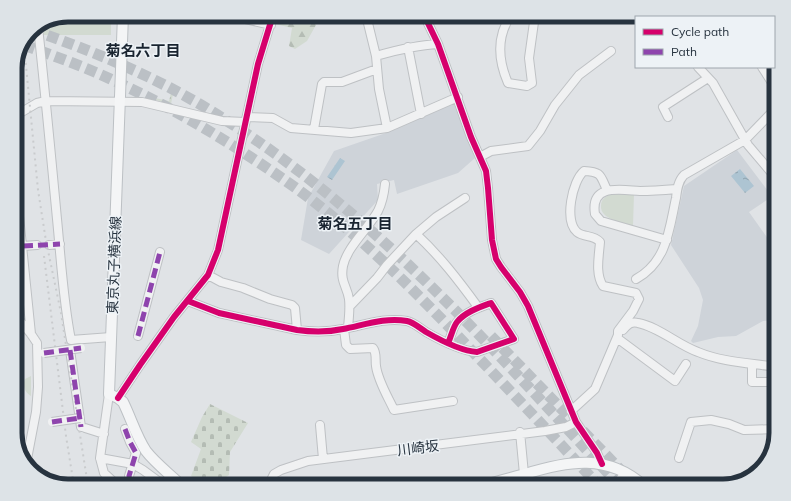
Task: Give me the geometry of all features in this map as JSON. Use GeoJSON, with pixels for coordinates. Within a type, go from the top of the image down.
{"type":"FeatureCollection","features":[{"type":"Feature","properties":{"kind":"main road","name":"東京丸子横浜線"},"geometry":{"type":"LineString","coordinates":[[114,396],[111,336],[122,22]]}},
{"type":"Feature","properties":{"kind":"main road"},"geometry":{"type":"LineString","coordinates":[[114,396],[123,402],[146,450],[157,463],[175,479]]}},
{"type":"Feature","properties":{"kind":"main road"},"geometry":{"type":"LineString","coordinates":[[507,479],[549,466],[586,462],[602,464],[625,473],[634,479]]}},
{"type":"Feature","properties":{"kind":"street"},"geometry":{"type":"LineString","coordinates":[[258,22],[271,25]]}},
{"type":"Feature","properties":{"kind":"street"},"geometry":{"type":"LineString","coordinates":[[108,479],[104,474],[100,458],[104,434],[114,396],[208,275],[218,250],[258,64],[272,22]]}},
{"type":"Feature","properties":{"kind":"street"},"geometry":{"type":"LineString","coordinates":[[368,22],[376,56],[387,128]]}},
{"type":"Feature","properties":{"kind":"street"},"geometry":{"type":"LineString","coordinates":[[427,22],[438,44],[486,172],[492,240],[496,259],[520,292],[528,306],[576,422],[597,453],[602,464]]}},
{"type":"Feature","properties":{"kind":"street"},"geometry":{"type":"LineString","coordinates":[[506,22],[500,43],[502,67],[508,83],[527,86],[532,83],[529,58],[534,22]]}},
{"type":"Feature","properties":{"kind":"street"},"geometry":{"type":"LineString","coordinates":[[39,33],[67,319],[71,340],[111,336]]}},
{"type":"Feature","properties":{"kind":"street"},"geometry":{"type":"LineString","coordinates":[[376,56],[422,44],[438,44]]}},
{"type":"Feature","properties":{"kind":"street"},"geometry":{"type":"LineString","coordinates":[[408,47],[421,114]]}},
{"type":"Feature","properties":{"kind":"street"},"geometry":{"type":"LineString","coordinates":[[480,157],[491,151],[528,146],[540,131],[554,105],[579,75],[611,51]]}},
{"type":"Feature","properties":{"kind":"street"},"geometry":{"type":"LineString","coordinates":[[699,68],[713,84],[745,140],[769,169]]}},
{"type":"Feature","properties":{"kind":"street"},"geometry":{"type":"LineString","coordinates":[[763,68],[769,78]]}},
{"type":"Feature","properties":{"kind":"street"},"geometry":{"type":"LineString","coordinates":[[314,129],[322,84],[324,82],[342,82],[377,70]]}},
{"type":"Feature","properties":{"kind":"street"},"geometry":{"type":"LineString","coordinates":[[668,117],[663,107],[708,78]]}},
{"type":"Feature","properties":{"kind":"street"},"geometry":{"type":"LineString","coordinates":[[22,112],[37,103],[46,101],[142,102],[222,121],[273,118],[291,128],[351,133],[387,128],[458,97]]}},
{"type":"Feature","properties":{"kind":"street"},"geometry":{"type":"LineString","coordinates":[[636,279],[646,273],[660,257],[667,240],[679,181],[684,175],[745,140],[769,115]]}},
{"type":"Feature","properties":{"kind":"street"},"geometry":{"type":"LineString","coordinates":[[607,190],[599,173],[584,171],[574,187],[571,199],[571,216],[577,232],[596,238],[600,242],[598,269],[600,280],[604,286],[636,293],[639,299],[618,331],[618,336]]}},
{"type":"Feature","properties":{"kind":"street"},"geometry":{"type":"LineString","coordinates":[[385,184],[382,202],[378,212],[352,248],[343,265],[342,279],[349,298],[350,306],[346,328],[346,346],[350,350],[373,348],[375,351],[376,367],[394,410],[454,401]]}},
{"type":"Feature","properties":{"kind":"street"},"geometry":{"type":"LineString","coordinates":[[667,240],[604,222],[597,218],[594,211],[595,202],[602,193],[607,190],[614,189],[639,191],[677,189]]}},
{"type":"Feature","properties":{"kind":"street"},"geometry":{"type":"LineString","coordinates":[[350,306],[378,278],[387,265],[416,234],[436,217],[465,198]]}},
{"type":"Feature","properties":{"kind":"street"},"geometry":{"type":"LineString","coordinates":[[416,234],[430,247],[456,277],[478,307]]}},
{"type":"Feature","properties":{"kind":"street"},"geometry":{"type":"LineString","coordinates":[[49,245],[60,244]]}},
{"type":"Feature","properties":{"kind":"street"},"geometry":{"type":"LineString","coordinates":[[31,334],[22,246],[37,245]]}},
{"type":"Feature","properties":{"kind":"street"},"geometry":{"type":"LineString","coordinates":[[138,336],[160,252]]}},
{"type":"Feature","properties":{"kind":"street"},"geometry":{"type":"LineString","coordinates":[[208,275],[221,282],[292,305],[295,308],[297,330]]}},
{"type":"Feature","properties":{"kind":"street"},"geometry":{"type":"LineString","coordinates":[[188,300],[219,313],[307,331],[346,328],[380,321],[408,321],[448,343],[472,352],[477,352],[514,338],[491,303],[478,307],[457,322],[448,343]]}},
{"type":"Feature","properties":{"kind":"street"},"geometry":{"type":"LineString","coordinates":[[571,411],[595,389],[618,336],[628,324],[636,322],[646,324],[696,352],[713,357],[769,366]]}},
{"type":"Feature","properties":{"kind":"street"},"geometry":{"type":"LineString","coordinates":[[22,323],[37,343],[38,387],[36,412],[28,455]]}},
{"type":"Feature","properties":{"kind":"street"},"geometry":{"type":"LineString","coordinates":[[618,336],[675,381],[686,364]]}},
{"type":"Feature","properties":{"kind":"street"},"geometry":{"type":"LineString","coordinates":[[44,353],[81,348]]}},
{"type":"Feature","properties":{"kind":"street"},"geometry":{"type":"LineString","coordinates":[[70,350],[80,418],[83,428],[104,434]]}},
{"type":"Feature","properties":{"kind":"street"},"geometry":{"type":"LineString","coordinates":[[752,364],[752,382],[769,382]]}},
{"type":"Feature","properties":{"kind":"street"},"geometry":{"type":"LineString","coordinates":[[52,422],[80,418]]}},
{"type":"Feature","properties":{"kind":"street"},"geometry":{"type":"LineString","coordinates":[[679,458],[691,422],[711,420],[729,424],[744,430],[769,429]]}},
{"type":"Feature","properties":{"kind":"street","name":"川崎坂"},"geometry":{"type":"LineString","coordinates":[[272,479],[274,474],[281,470],[308,461],[566,427],[576,422]]}},
{"type":"Feature","properties":{"kind":"street"},"geometry":{"type":"LineString","coordinates":[[320,425],[323,459]]}},
{"type":"Feature","properties":{"kind":"street"},"geometry":{"type":"LineString","coordinates":[[125,429],[136,453],[129,476],[130,479]]}},
{"type":"Feature","properties":{"kind":"street"},"geometry":{"type":"LineString","coordinates":[[521,433],[524,474]]}},
{"type":"Feature","properties":{"kind":"street"},"geometry":{"type":"LineString","coordinates":[[100,458],[133,464],[155,479]]}},
{"type":"Feature","properties":{"kind":"street"},"geometry":{"type":"LineString","coordinates":[[620,479],[625,473]]}},
{"type":"Feature","properties":{"kind":"shaded area"},"geometry":{"type":"Polygon","coordinates":[[[456,100],[475,158],[458,173],[397,194],[394,180],[377,184],[378,200],[329,254],[301,240],[308,198],[334,151],[386,133],[456,100]]]}},
{"type":"Feature","properties":{"kind":"shaded area"},"geometry":{"type":"Polygon","coordinates":[[[737,150],[769,192],[769,199],[749,212],[769,240],[769,321],[763,321],[736,336],[718,337],[693,343],[691,341],[698,326],[703,300],[699,288],[671,245],[684,186],[737,150]]]}},
{"type":"Feature","properties":{"kind":"green space"},"geometry":{"type":"Polygon","coordinates":[[[62,22],[111,22],[111,35],[41,35],[41,31],[45,28],[62,22]]]}},
{"type":"Feature","properties":{"kind":"green space"},"geometry":{"type":"Polygon","coordinates":[[[275,22],[318,22],[307,41],[295,49],[289,46],[292,28],[275,24],[275,22]]]}},
{"type":"Feature","properties":{"kind":"green space"},"geometry":{"type":"Polygon","coordinates":[[[172,89],[174,89],[171,104],[155,100],[155,98],[169,101],[172,89]]]}},
{"type":"Feature","properties":{"kind":"green space"},"geometry":{"type":"Polygon","coordinates":[[[613,193],[634,194],[633,226],[613,220],[602,211],[601,203],[603,199],[613,193]]]}},
{"type":"Feature","properties":{"kind":"green space"},"geometry":{"type":"Polygon","coordinates":[[[31,376],[31,396],[27,393],[24,384],[25,379],[31,376]]]}},
{"type":"Feature","properties":{"kind":"green space"},"geometry":{"type":"Polygon","coordinates":[[[210,404],[248,423],[230,452],[229,475],[223,479],[196,479],[191,476],[201,449],[191,442],[202,417],[210,404]]]}},
{"type":"Feature","properties":{"kind":"water"},"geometry":{"type":"Polygon","coordinates":[[[340,158],[345,161],[332,180],[327,177],[340,158]]]}},
{"type":"Feature","properties":{"kind":"water"},"geometry":{"type":"Polygon","coordinates":[[[740,169],[754,186],[745,193],[731,176],[740,169]]]}},
{"type":"Feature","properties":{"kind":"tunnel"},"geometry":{"type":"LineString","coordinates":[[39,32],[107,58],[179,92],[224,119],[280,157],[334,199],[385,243],[434,289],[482,337],[613,479]]}},
{"type":"Feature","properties":{"kind":"tunnel"},"geometry":{"type":"LineString","coordinates":[[27,46],[99,74],[169,108],[236,148],[300,191],[346,228],[411,288],[505,385],[593,479]]}},
{"type":"Feature","properties":{"kind":"tunnel"},"geometry":{"type":"LineString","coordinates":[[491,336],[629,479]]}},
{"type":"Feature","properties":{"kind":"railway"},"geometry":{"type":"LineString","coordinates":[[25,54],[38,190],[46,241],[61,313],[87,479]]}},
{"type":"Feature","properties":{"kind":"railway"},"geometry":{"type":"LineString","coordinates":[[44,256],[66,436],[73,479]]}},
{"type":"Feature","properties":{"kind":"marked path"},"geometry":{"type":"LineString","coordinates":[[23,246],[60,244]]}},
{"type":"Feature","properties":{"kind":"marked path"},"geometry":{"type":"LineString","coordinates":[[138,336],[160,252]]}},
{"type":"Feature","properties":{"kind":"marked path"},"geometry":{"type":"LineString","coordinates":[[44,353],[81,348]]}},
{"type":"Feature","properties":{"kind":"marked path"},"geometry":{"type":"LineString","coordinates":[[70,350],[81,427]]}},
{"type":"Feature","properties":{"kind":"marked path"},"geometry":{"type":"LineString","coordinates":[[52,422],[80,418]]}},
{"type":"Feature","properties":{"kind":"marked path"},"geometry":{"type":"LineString","coordinates":[[125,429],[136,453],[129,476],[130,479]]}},
{"type":"Feature","properties":{"kind":"cycle path"},"geometry":{"type":"LineString","coordinates":[[118,398],[174,317],[208,275],[218,250],[258,64],[271,22]]}},
{"type":"Feature","properties":{"kind":"cycle path"},"geometry":{"type":"LineString","coordinates":[[427,22],[438,44],[471,137],[486,171],[492,240],[496,259],[520,292],[528,306],[576,422],[597,453],[602,464]]}},
{"type":"Feature","properties":{"kind":"cycle path"},"geometry":{"type":"LineString","coordinates":[[188,301],[219,313],[303,331],[332,331],[383,321],[407,321],[450,345],[464,350],[477,352],[514,339],[491,303],[473,310],[460,318],[454,327],[448,343]]}},
{"type":"Feature","properties":{"kind":"district","name":"菊名六丁目"},"geometry":{"type":"Point","coordinates":[143,50]}},
{"type":"Feature","properties":{"kind":"district","name":"菊名五丁目"},"geometry":{"type":"Point","coordinates":[355,223]}}]}
